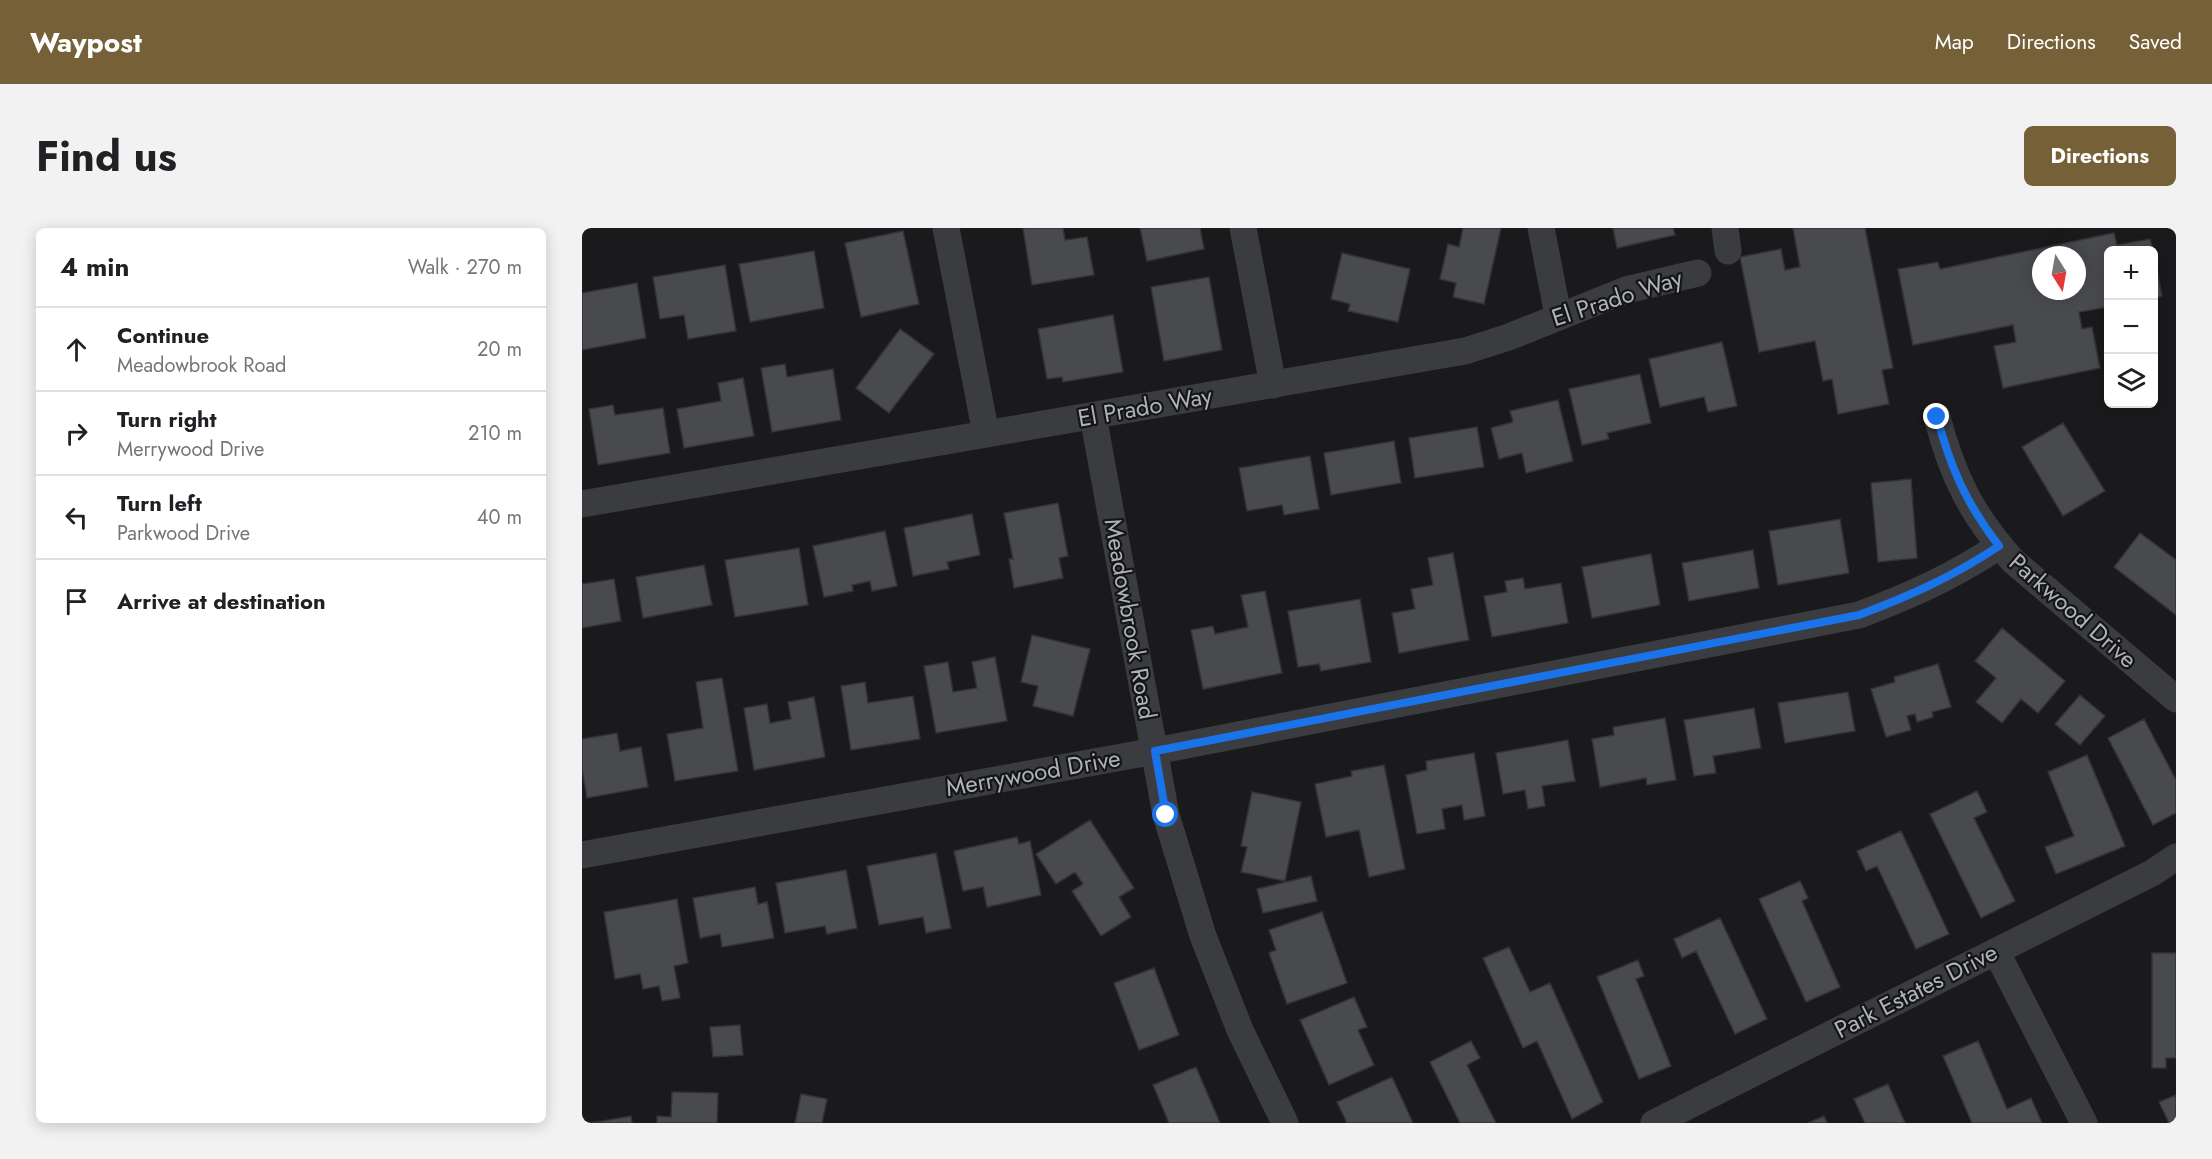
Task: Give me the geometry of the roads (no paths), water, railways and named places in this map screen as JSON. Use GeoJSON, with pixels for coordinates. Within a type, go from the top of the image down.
{"type":"FeatureCollection","features":[{"type":"Feature","properties":{"kind":"street"},"geometry":{"type":"LineString","coordinates":[[946,228],[986,434]]}},
{"type":"Feature","properties":{"kind":"street"},"geometry":{"type":"LineString","coordinates":[[1243,228],[1273,385]]}},
{"type":"Feature","properties":{"kind":"street"},"geometry":{"type":"LineString","coordinates":[[1541,228],[1558,315]]}},
{"type":"Feature","properties":{"kind":"street","name":"El Prado Way"},"geometry":{"type":"LineString","coordinates":[[582,504],[1465,351],[1509,337],[1558,315],[1626,290],[1698,273]]}},
{"type":"Feature","properties":{"kind":"street","name":"Meadowbrook Road"},"geometry":{"type":"LineString","coordinates":[[1093,416],[1166,815],[1203,936],[1240,1030],[1285,1123]]}},
{"type":"Feature","properties":{"kind":"street","name":"Parkwood Drive"},"geometry":{"type":"LineString","coordinates":[[1937,417],[1949,461],[1967,501],[1999,546],[2013,561],[2176,699]]}},
{"type":"Feature","properties":{"kind":"street","name":"Merrywood Drive"},"geometry":{"type":"LineString","coordinates":[[582,855],[1155,751],[1859,615],[1921,591],[1961,571],[1999,546]]}},
{"type":"Feature","properties":{"kind":"street","name":"Park Estates Drive"},"geometry":{"type":"LineString","coordinates":[[1671,1119],[2152,873],[2176,857]]}},
{"type":"Feature","properties":{"kind":"street"},"geometry":{"type":"LineString","coordinates":[[1996,951],[2084,1123]]}}]}
